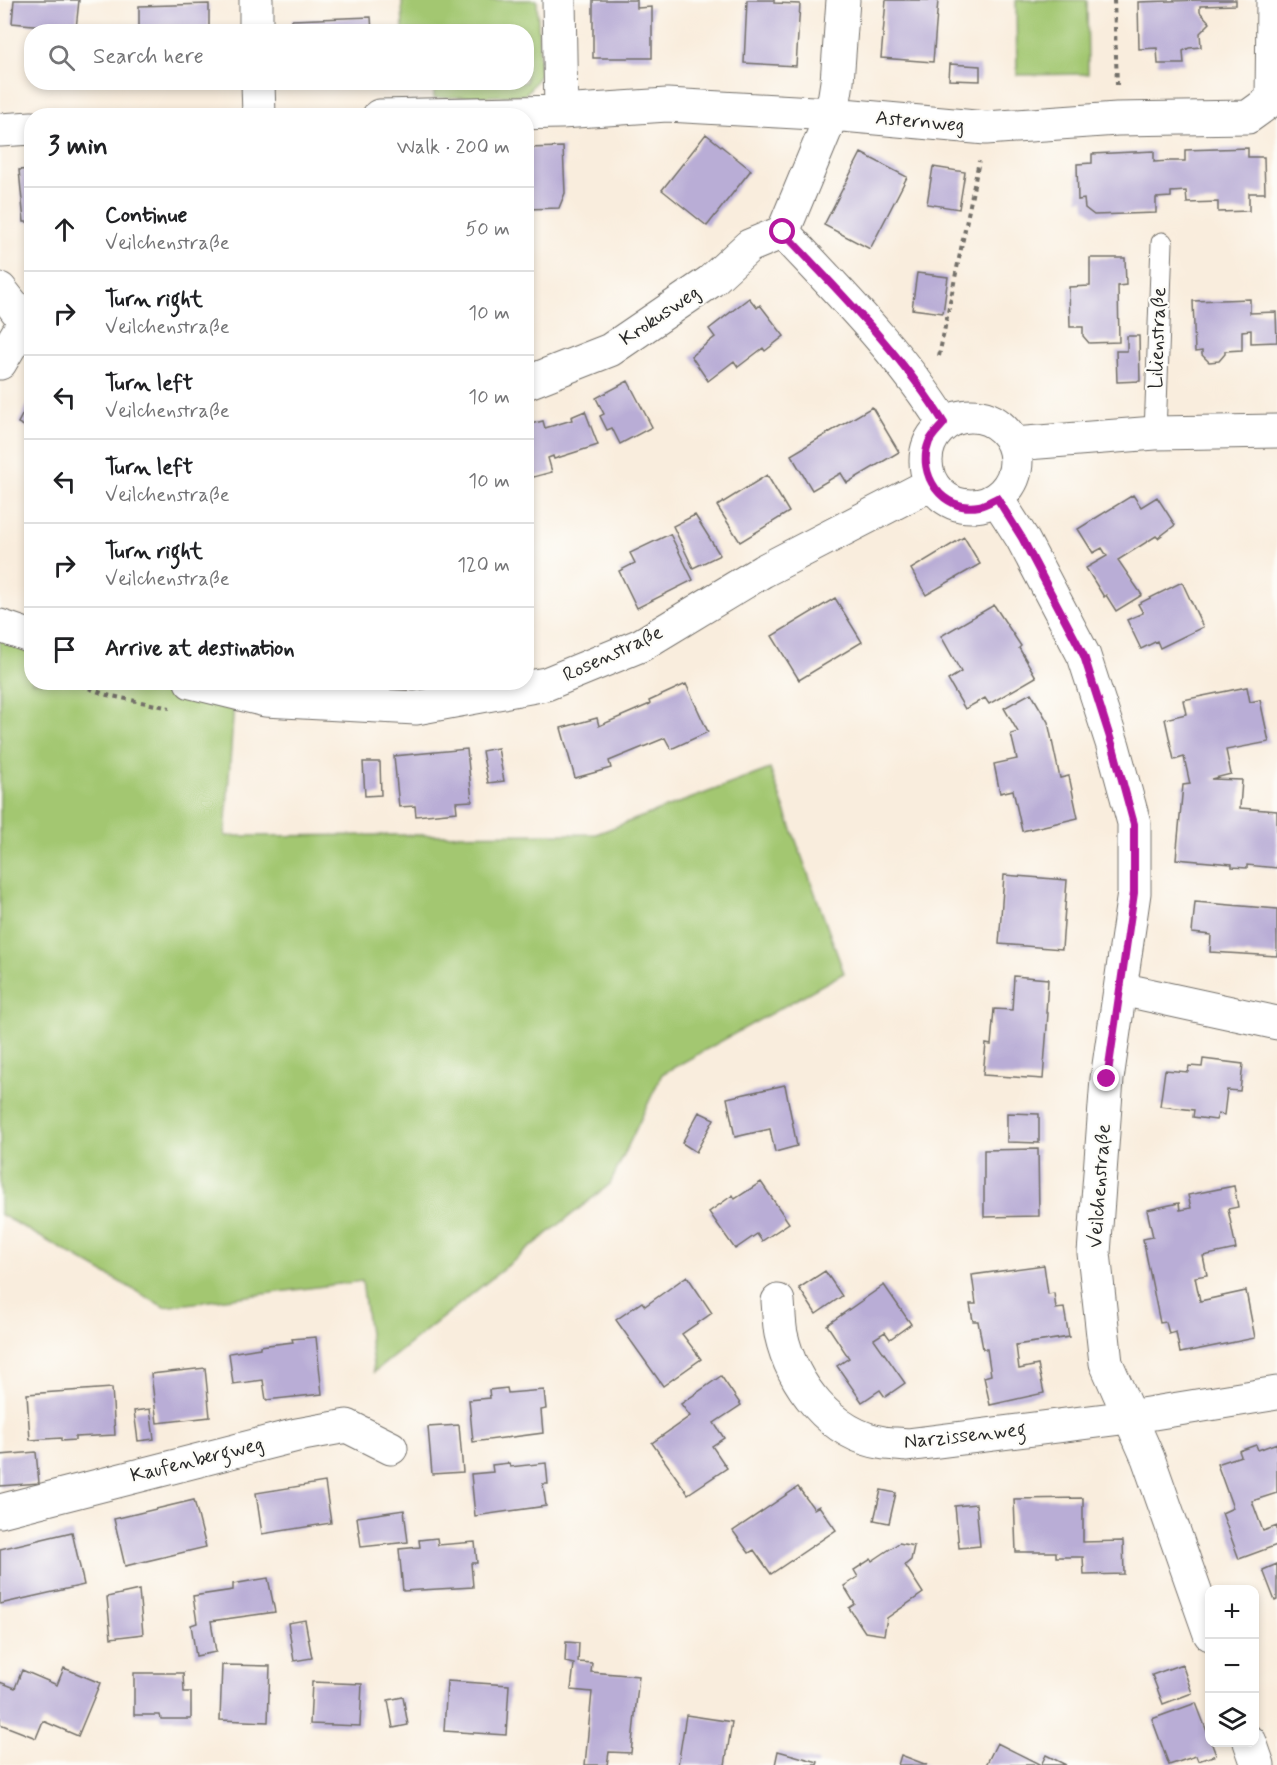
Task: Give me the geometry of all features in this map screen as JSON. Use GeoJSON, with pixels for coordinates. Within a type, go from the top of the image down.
{"type":"FeatureCollection","features":[{"type":"Feature","properties":{"kind":"street"},"geometry":{"type":"LineString","coordinates":[[256,0],[256,24]]}},
{"type":"Feature","properties":{"kind":"street"},"geometry":{"type":"LineString","coordinates":[[559,0],[561,112]]}},
{"type":"Feature","properties":{"kind":"street"},"geometry":{"type":"LineString","coordinates":[[843,0],[837,82],[832,114],[783,232],[863,318],[937,412],[970,415],[997,423],[1014,444],[1017,464],[1011,484],[997,498],[979,506],[961,506],[943,498],[931,484],[925,462],[937,412]]}},
{"type":"Feature","properties":{"kind":"street","name":"Asternweg"},"geometry":{"type":"LineString","coordinates":[[534,113],[667,105],[832,114],[986,128],[1117,119],[1248,117],[1275,98],[1273,0]]}},
{"type":"Feature","properties":{"kind":"street"},"geometry":{"type":"LineString","coordinates":[[258,90],[259,108]]}},
{"type":"Feature","properties":{"kind":"street"},"geometry":{"type":"LineString","coordinates":[[0,130],[24,128]]}},
{"type":"Feature","properties":{"kind":"street","name":"Krokusweg"},"geometry":{"type":"LineString","coordinates":[[534,380],[610,350],[711,281],[749,246],[783,232]]}},
{"type":"Feature","properties":{"kind":"street"},"geometry":{"type":"LineString","coordinates":[[0,289],[24,318]]}},
{"type":"Feature","properties":{"kind":"street"},"geometry":{"type":"LineString","coordinates":[[0,363],[24,329]]}},
{"type":"Feature","properties":{"kind":"street"},"geometry":{"type":"LineString","coordinates":[[1014,444],[1155,433],[1277,431]]}},
{"type":"Feature","properties":{"kind":"street","name":"Rosenstraße"},"geometry":{"type":"LineString","coordinates":[[534,686],[546,684],[641,645],[763,571],[931,484]]}},
{"type":"Feature","properties":{"kind":"street","name":"Veilchenstraße"},"geometry":{"type":"LineString","coordinates":[[997,498],[1022,538],[1084,656],[1113,747],[1134,824],[1134,893],[1107,1079],[1094,1253],[1106,1363],[1148,1458],[1205,1622]]}},
{"type":"Feature","properties":{"kind":"street"},"geometry":{"type":"LineString","coordinates":[[0,626],[24,634]]}},
{"type":"Feature","properties":{"kind":"street","name":"Rosenstraße"},"geometry":{"type":"LineString","coordinates":[[223,690],[265,700],[416,708],[514,690]]}},
{"type":"Feature","properties":{"kind":"street"},"geometry":{"type":"LineString","coordinates":[[1121,989],[1277,1023]]}},
{"type":"Feature","properties":{"kind":"street","name":"Narzissenweg"},"geometry":{"type":"LineString","coordinates":[[778,1301],[781,1333],[792,1367],[812,1401],[835,1421],[882,1443],[908,1445],[1129,1417],[1277,1393]]}},
{"type":"Feature","properties":{"kind":"street","name":"Kaufenbergweg"},"geometry":{"type":"LineString","coordinates":[[0,1511],[297,1435],[347,1426],[391,1448]]}},
{"type":"Feature","properties":{"kind":"street"},"geometry":{"type":"LineString","coordinates":[[1251,1747],[1258,1765]]}},
{"type":"Feature","properties":{"kind":"lane","name":"Lilienstraße"},"geometry":{"type":"LineString","coordinates":[[1155,433],[1162,243]]}},
{"type":"Feature","properties":{"kind":"path"},"geometry":{"type":"LineString","coordinates":[[1114,0],[1117,119]]}},
{"type":"Feature","properties":{"kind":"path"},"geometry":{"type":"LineString","coordinates":[[937,412],[986,128]]}},
{"type":"Feature","properties":{"kind":"green space"},"geometry":{"type":"Polygon","coordinates":[[[402,0],[537,0],[540,75],[534,83],[534,24],[403,24],[402,0]]]}},
{"type":"Feature","properties":{"kind":"green space"},"geometry":{"type":"Polygon","coordinates":[[[1016,0],[1087,0],[1088,74],[1017,75],[1016,0]]]}},
{"type":"Feature","properties":{"kind":"green space"},"geometry":{"type":"Polygon","coordinates":[[[434,90],[529,90],[524,95],[434,98],[434,90]]]}},
{"type":"Feature","properties":{"kind":"green space"},"geometry":{"type":"Polygon","coordinates":[[[0,611],[24,619],[24,690],[235,690],[225,836],[596,834],[770,769],[844,973],[662,1074],[610,1184],[374,1372],[362,1281],[164,1307],[0,1214],[0,611]]]}},
{"type":"Feature","properties":{"kind":"building"},"geometry":{"type":"Polygon","coordinates":[[[14,0],[79,0],[77,24],[12,23],[14,0]]]}},
{"type":"Feature","properties":{"kind":"building"},"geometry":{"type":"Polygon","coordinates":[[[593,0],[637,0],[637,8],[652,7],[652,58],[593,58],[593,0]]]}},
{"type":"Feature","properties":{"kind":"building"},"geometry":{"type":"Polygon","coordinates":[[[747,0],[774,0],[774,3],[800,4],[796,66],[744,63],[747,0]]]}},
{"type":"Feature","properties":{"kind":"building"},"geometry":{"type":"Polygon","coordinates":[[[886,0],[938,0],[933,62],[881,58],[886,0]]]}},
{"type":"Feature","properties":{"kind":"building"},"geometry":{"type":"Polygon","coordinates":[[[1236,0],[1236,5],[1200,6],[1200,12],[1210,23],[1200,33],[1201,47],[1183,51],[1184,64],[1158,64],[1157,48],[1139,49],[1138,2],[1236,0]]]}},
{"type":"Feature","properties":{"kind":"building"},"geometry":{"type":"Polygon","coordinates":[[[209,4],[209,24],[139,24],[139,6],[209,4]]]}},
{"type":"Feature","properties":{"kind":"building"},"geometry":{"type":"Polygon","coordinates":[[[371,17],[371,24],[292,24],[292,20],[371,17]]]}},
{"type":"Feature","properties":{"kind":"building"},"geometry":{"type":"Polygon","coordinates":[[[950,64],[980,66],[980,81],[949,80],[950,64]]]}},
{"type":"Feature","properties":{"kind":"building"},"geometry":{"type":"Polygon","coordinates":[[[706,134],[751,170],[707,226],[662,190],[706,134]]]}},
{"type":"Feature","properties":{"kind":"building"},"geometry":{"type":"Polygon","coordinates":[[[563,147],[565,193],[559,208],[534,209],[534,148],[563,147]]]}},
{"type":"Feature","properties":{"kind":"building"},"geometry":{"type":"Polygon","coordinates":[[[1248,148],[1248,157],[1264,157],[1265,193],[1249,193],[1249,211],[1218,212],[1218,202],[1187,203],[1186,191],[1171,192],[1171,197],[1156,198],[1156,213],[1094,215],[1085,208],[1084,199],[1078,200],[1077,164],[1092,163],[1092,154],[1154,151],[1154,162],[1185,161],[1185,150],[1248,148]]]}},
{"type":"Feature","properties":{"kind":"building"},"geometry":{"type":"Polygon","coordinates":[[[861,153],[907,177],[870,249],[824,225],[861,153]]]}},
{"type":"Feature","properties":{"kind":"building"},"geometry":{"type":"Polygon","coordinates":[[[933,167],[965,172],[959,209],[927,204],[933,167]]]}},
{"type":"Feature","properties":{"kind":"building"},"geometry":{"type":"Polygon","coordinates":[[[19,170],[24,170],[24,222],[19,170]]]}},
{"type":"Feature","properties":{"kind":"building"},"geometry":{"type":"Polygon","coordinates":[[[1090,258],[1125,258],[1126,285],[1118,286],[1119,342],[1089,343],[1083,336],[1083,327],[1070,327],[1069,287],[1090,286],[1090,258]]]}},
{"type":"Feature","properties":{"kind":"building"},"geometry":{"type":"Polygon","coordinates":[[[917,273],[948,277],[943,313],[912,309],[917,273]]]}},
{"type":"Feature","properties":{"kind":"building"},"geometry":{"type":"Polygon","coordinates":[[[749,298],[757,308],[760,305],[784,336],[765,351],[763,348],[738,367],[734,361],[708,381],[691,356],[715,337],[709,329],[749,298]]]}},
{"type":"Feature","properties":{"kind":"building"},"geometry":{"type":"Polygon","coordinates":[[[1250,299],[1250,313],[1276,312],[1277,342],[1251,343],[1251,330],[1242,331],[1242,350],[1225,351],[1219,361],[1209,362],[1202,355],[1202,351],[1195,352],[1193,301],[1250,299]]]}},
{"type":"Feature","properties":{"kind":"building"},"geometry":{"type":"Polygon","coordinates":[[[1127,336],[1139,336],[1140,381],[1117,382],[1116,351],[1127,351],[1127,336]]]}},
{"type":"Feature","properties":{"kind":"building"},"geometry":{"type":"Polygon","coordinates":[[[628,381],[652,427],[620,444],[612,428],[607,430],[600,416],[604,414],[596,398],[628,381]]]}},
{"type":"Feature","properties":{"kind":"building"},"geometry":{"type":"Polygon","coordinates":[[[872,407],[899,452],[847,483],[841,473],[812,490],[791,455],[872,407]]]}},
{"type":"Feature","properties":{"kind":"building"},"geometry":{"type":"Polygon","coordinates":[[[24,411],[24,426],[18,423],[24,411]]]}},
{"type":"Feature","properties":{"kind":"building"},"geometry":{"type":"Polygon","coordinates":[[[585,411],[598,445],[554,459],[553,456],[548,458],[552,472],[534,477],[534,423],[543,421],[545,428],[572,420],[571,417],[585,411]]]}},
{"type":"Feature","properties":{"kind":"building"},"geometry":{"type":"Polygon","coordinates":[[[767,475],[789,512],[740,542],[717,506],[767,475]]]}},
{"type":"Feature","properties":{"kind":"building"},"geometry":{"type":"Polygon","coordinates":[[[1133,495],[1141,507],[1157,497],[1175,525],[1158,538],[1156,536],[1118,560],[1142,595],[1116,611],[1106,595],[1104,597],[1086,568],[1107,556],[1102,548],[1093,553],[1078,529],[1133,495]]]}},
{"type":"Feature","properties":{"kind":"building"},"geometry":{"type":"Polygon","coordinates":[[[695,515],[720,555],[693,568],[673,526],[695,515]]]}},
{"type":"Feature","properties":{"kind":"building"},"geometry":{"type":"Polygon","coordinates":[[[670,534],[693,580],[637,608],[619,571],[635,563],[630,553],[670,534]]]}},
{"type":"Feature","properties":{"kind":"building"},"geometry":{"type":"Polygon","coordinates":[[[964,537],[980,564],[926,595],[911,569],[964,537]]]}},
{"type":"Feature","properties":{"kind":"building"},"geometry":{"type":"Polygon","coordinates":[[[1182,582],[1203,627],[1160,648],[1157,641],[1141,649],[1127,620],[1143,613],[1138,604],[1182,582]]]}},
{"type":"Feature","properties":{"kind":"building"},"geometry":{"type":"Polygon","coordinates":[[[835,598],[862,642],[799,680],[772,636],[835,598]]]}},
{"type":"Feature","properties":{"kind":"building"},"geometry":{"type":"Polygon","coordinates":[[[994,605],[1021,646],[1019,648],[1036,677],[989,704],[985,698],[965,709],[948,680],[961,672],[941,636],[994,605]]]}},
{"type":"Feature","properties":{"kind":"building"},"geometry":{"type":"Polygon","coordinates":[[[686,684],[708,732],[671,749],[665,738],[609,761],[611,768],[575,778],[561,728],[597,718],[599,726],[650,704],[649,701],[686,684]]]}},
{"type":"Feature","properties":{"kind":"building"},"geometry":{"type":"Polygon","coordinates":[[[1247,687],[1250,702],[1260,700],[1269,742],[1226,750],[1231,774],[1211,779],[1242,780],[1240,808],[1277,811],[1277,868],[1247,865],[1247,868],[1232,867],[1232,864],[1176,859],[1183,785],[1190,784],[1184,757],[1174,760],[1165,719],[1186,714],[1183,700],[1247,687]]]}},
{"type":"Feature","properties":{"kind":"building"},"geometry":{"type":"Polygon","coordinates":[[[1031,693],[1048,722],[1060,778],[1069,776],[1078,818],[1022,831],[1013,790],[1000,793],[994,764],[1017,759],[1011,734],[1018,732],[1004,708],[1031,693]]]}},
{"type":"Feature","properties":{"kind":"building"},"geometry":{"type":"Polygon","coordinates":[[[498,748],[504,781],[488,783],[482,751],[498,748]]]}},
{"type":"Feature","properties":{"kind":"building"},"geometry":{"type":"Polygon","coordinates":[[[467,749],[472,801],[456,802],[457,812],[416,816],[415,806],[399,807],[394,756],[467,749]]]}},
{"type":"Feature","properties":{"kind":"building"},"geometry":{"type":"Polygon","coordinates":[[[363,762],[380,762],[381,795],[365,796],[363,762]]]}},
{"type":"Feature","properties":{"kind":"building"},"geometry":{"type":"Polygon","coordinates":[[[1004,875],[1067,880],[1062,949],[999,944],[1004,875]]]}},
{"type":"Feature","properties":{"kind":"building"},"geometry":{"type":"Polygon","coordinates":[[[1195,902],[1277,909],[1277,956],[1210,952],[1211,935],[1192,933],[1195,902]]]}},
{"type":"Feature","properties":{"kind":"building"},"geometry":{"type":"Polygon","coordinates":[[[1014,976],[1048,979],[1043,1079],[983,1075],[986,1044],[991,1045],[994,1009],[1012,1010],[1014,976]]]}},
{"type":"Feature","properties":{"kind":"building"},"geometry":{"type":"Polygon","coordinates":[[[1203,1059],[1243,1064],[1240,1091],[1227,1090],[1224,1115],[1218,1114],[1216,1120],[1193,1117],[1194,1110],[1160,1106],[1165,1070],[1188,1072],[1189,1066],[1202,1067],[1203,1059]]]}},
{"type":"Feature","properties":{"kind":"building"},"geometry":{"type":"Polygon","coordinates":[[[785,1085],[797,1146],[775,1152],[770,1129],[735,1137],[727,1098],[785,1085]]]}},
{"type":"Feature","properties":{"kind":"building"},"geometry":{"type":"Polygon","coordinates":[[[699,1112],[714,1119],[696,1152],[682,1143],[699,1112]]]}},
{"type":"Feature","properties":{"kind":"building"},"geometry":{"type":"Polygon","coordinates":[[[1007,1113],[1039,1114],[1039,1143],[1007,1142],[1007,1113]]]}},
{"type":"Feature","properties":{"kind":"building"},"geometry":{"type":"Polygon","coordinates":[[[1038,1149],[1039,1216],[984,1217],[984,1150],[1038,1149]]]}},
{"type":"Feature","properties":{"kind":"building"},"geometry":{"type":"Polygon","coordinates":[[[761,1182],[789,1223],[762,1241],[757,1234],[735,1249],[709,1212],[733,1195],[735,1199],[761,1182]]]}},
{"type":"Feature","properties":{"kind":"building"},"geometry":{"type":"Polygon","coordinates":[[[1234,1186],[1238,1207],[1228,1209],[1236,1249],[1203,1256],[1207,1275],[1195,1277],[1200,1301],[1246,1291],[1255,1338],[1180,1353],[1176,1332],[1169,1334],[1166,1322],[1160,1323],[1143,1239],[1153,1237],[1147,1210],[1179,1203],[1180,1210],[1191,1208],[1188,1195],[1234,1186]]]}},
{"type":"Feature","properties":{"kind":"building"},"geometry":{"type":"Polygon","coordinates":[[[1044,1265],[1048,1294],[1054,1293],[1056,1309],[1064,1308],[1069,1337],[1016,1345],[1019,1369],[1038,1365],[1044,1393],[990,1405],[984,1377],[991,1375],[987,1349],[983,1349],[978,1321],[973,1321],[970,1304],[976,1304],[972,1275],[1044,1265]]]}},
{"type":"Feature","properties":{"kind":"building"},"geometry":{"type":"Polygon","coordinates":[[[825,1271],[842,1296],[816,1314],[799,1288],[825,1271]]]}},
{"type":"Feature","properties":{"kind":"building"},"geometry":{"type":"Polygon","coordinates":[[[687,1276],[712,1313],[682,1334],[701,1359],[663,1386],[616,1320],[642,1302],[645,1306],[687,1276]]]}},
{"type":"Feature","properties":{"kind":"building"},"geometry":{"type":"Polygon","coordinates":[[[884,1285],[911,1324],[890,1339],[885,1332],[874,1339],[905,1383],[885,1397],[880,1390],[862,1402],[837,1366],[849,1358],[827,1325],[884,1285]]]}},
{"type":"Feature","properties":{"kind":"building"},"geometry":{"type":"Polygon","coordinates":[[[316,1337],[322,1394],[266,1400],[263,1380],[233,1384],[229,1353],[293,1342],[292,1339],[316,1337]]]}},
{"type":"Feature","properties":{"kind":"building"},"geometry":{"type":"Polygon","coordinates":[[[205,1368],[210,1417],[157,1423],[151,1374],[205,1368]]]}},
{"type":"Feature","properties":{"kind":"building"},"geometry":{"type":"Polygon","coordinates":[[[721,1376],[741,1405],[714,1423],[724,1438],[712,1446],[727,1468],[688,1494],[652,1443],[690,1416],[681,1404],[721,1376]]]}},
{"type":"Feature","properties":{"kind":"building"},"geometry":{"type":"Polygon","coordinates":[[[112,1388],[115,1435],[75,1437],[75,1440],[61,1441],[61,1438],[30,1440],[27,1394],[112,1388]]]}},
{"type":"Feature","properties":{"kind":"building"},"geometry":{"type":"Polygon","coordinates":[[[507,1388],[508,1393],[544,1390],[546,1409],[541,1410],[543,1433],[473,1442],[469,1400],[490,1398],[489,1390],[507,1388]]]}},
{"type":"Feature","properties":{"kind":"building"},"geometry":{"type":"Polygon","coordinates":[[[150,1409],[154,1439],[138,1441],[134,1411],[150,1409]]]}},
{"type":"Feature","properties":{"kind":"building"},"geometry":{"type":"Polygon","coordinates":[[[459,1425],[463,1472],[432,1474],[428,1427],[459,1425]]]}},
{"type":"Feature","properties":{"kind":"building"},"geometry":{"type":"Polygon","coordinates":[[[1277,1443],[1277,1493],[1252,1501],[1263,1531],[1277,1526],[1277,1545],[1239,1559],[1222,1513],[1233,1508],[1217,1464],[1241,1456],[1239,1451],[1256,1445],[1258,1450],[1277,1443]]]}},
{"type":"Feature","properties":{"kind":"building"},"geometry":{"type":"Polygon","coordinates":[[[36,1452],[39,1483],[0,1486],[0,1455],[36,1452]]]}},
{"type":"Feature","properties":{"kind":"building"},"geometry":{"type":"Polygon","coordinates":[[[509,1463],[510,1467],[546,1463],[548,1484],[543,1484],[546,1506],[475,1516],[471,1474],[493,1472],[492,1465],[509,1463]]]}},
{"type":"Feature","properties":{"kind":"building"},"geometry":{"type":"Polygon","coordinates":[[[325,1482],[331,1523],[262,1534],[256,1493],[325,1482]]]}},
{"type":"Feature","properties":{"kind":"building"},"geometry":{"type":"Polygon","coordinates":[[[798,1487],[814,1509],[819,1506],[836,1530],[771,1574],[754,1550],[749,1553],[733,1531],[798,1487]]]}},
{"type":"Feature","properties":{"kind":"building"},"geometry":{"type":"Polygon","coordinates":[[[881,1490],[896,1493],[889,1523],[874,1520],[881,1490]]]}},
{"type":"Feature","properties":{"kind":"building"},"geometry":{"type":"Polygon","coordinates":[[[1083,1498],[1083,1542],[1123,1541],[1124,1574],[1084,1575],[1083,1557],[1056,1557],[1056,1552],[1016,1552],[1014,1499],[1083,1498]]]}},
{"type":"Feature","properties":{"kind":"building"},"geometry":{"type":"Polygon","coordinates":[[[194,1500],[206,1547],[125,1566],[114,1519],[194,1500]]]}},
{"type":"Feature","properties":{"kind":"building"},"geometry":{"type":"Polygon","coordinates":[[[976,1504],[980,1546],[959,1548],[955,1506],[976,1504]]]}},
{"type":"Feature","properties":{"kind":"building"},"geometry":{"type":"Polygon","coordinates":[[[404,1510],[408,1542],[361,1547],[357,1517],[404,1510]]]}},
{"type":"Feature","properties":{"kind":"building"},"geometry":{"type":"Polygon","coordinates":[[[72,1532],[84,1585],[0,1604],[0,1549],[72,1532]]]}},
{"type":"Feature","properties":{"kind":"building"},"geometry":{"type":"Polygon","coordinates":[[[437,1538],[438,1545],[475,1542],[477,1563],[471,1563],[473,1587],[403,1591],[399,1549],[420,1547],[419,1540],[437,1538]]]}},
{"type":"Feature","properties":{"kind":"building"},"geometry":{"type":"Polygon","coordinates":[[[899,1543],[914,1546],[911,1560],[905,1565],[923,1593],[887,1618],[884,1635],[865,1632],[849,1608],[855,1604],[844,1586],[858,1577],[854,1570],[899,1543]]]}},
{"type":"Feature","properties":{"kind":"building"},"geometry":{"type":"Polygon","coordinates":[[[1277,1564],[1277,1600],[1275,1601],[1263,1570],[1277,1564]]]}},
{"type":"Feature","properties":{"kind":"building"},"geometry":{"type":"Polygon","coordinates":[[[268,1578],[275,1612],[211,1621],[216,1652],[196,1656],[191,1625],[197,1623],[193,1596],[233,1590],[233,1584],[268,1578]]]}},
{"type":"Feature","properties":{"kind":"building"},"geometry":{"type":"Polygon","coordinates":[[[139,1590],[143,1634],[111,1638],[107,1597],[139,1590]]]}},
{"type":"Feature","properties":{"kind":"building"},"geometry":{"type":"Polygon","coordinates":[[[305,1620],[312,1658],[294,1661],[288,1623],[305,1620]]]}},
{"type":"Feature","properties":{"kind":"building"},"geometry":{"type":"Polygon","coordinates":[[[566,1642],[579,1643],[578,1662],[592,1663],[591,1672],[639,1676],[631,1753],[609,1752],[607,1765],[585,1765],[592,1692],[571,1690],[574,1664],[565,1662],[566,1642]]]}},
{"type":"Feature","properties":{"kind":"building"},"geometry":{"type":"Polygon","coordinates":[[[1182,1664],[1192,1693],[1163,1704],[1152,1675],[1182,1664]]]}},
{"type":"Feature","properties":{"kind":"building"},"geometry":{"type":"Polygon","coordinates":[[[222,1665],[270,1666],[268,1722],[220,1720],[222,1665]]]}},
{"type":"Feature","properties":{"kind":"building"},"geometry":{"type":"Polygon","coordinates":[[[64,1668],[100,1683],[78,1736],[43,1721],[36,1738],[0,1724],[0,1682],[15,1688],[22,1670],[57,1685],[64,1668]]]}},
{"type":"Feature","properties":{"kind":"building"},"geometry":{"type":"Polygon","coordinates":[[[134,1673],[183,1673],[184,1692],[191,1692],[191,1719],[161,1719],[160,1715],[134,1715],[134,1673]]]}},
{"type":"Feature","properties":{"kind":"building"},"geometry":{"type":"Polygon","coordinates":[[[447,1681],[509,1685],[506,1735],[444,1731],[447,1681]]]}},
{"type":"Feature","properties":{"kind":"building"},"geometry":{"type":"Polygon","coordinates":[[[312,1682],[362,1684],[360,1726],[310,1724],[312,1682]]]}},
{"type":"Feature","properties":{"kind":"building"},"geometry":{"type":"Polygon","coordinates":[[[403,1697],[408,1725],[393,1728],[388,1700],[403,1697]]]}},
{"type":"Feature","properties":{"kind":"building"},"geometry":{"type":"Polygon","coordinates":[[[1196,1703],[1205,1726],[1205,1747],[1213,1747],[1216,1755],[1198,1761],[1196,1756],[1169,1765],[1152,1719],[1196,1703]]]}},
{"type":"Feature","properties":{"kind":"building"},"geometry":{"type":"Polygon","coordinates":[[[686,1715],[732,1722],[725,1765],[678,1765],[686,1715]]]}},
{"type":"Feature","properties":{"kind":"building"},"geometry":{"type":"Polygon","coordinates":[[[997,1743],[1041,1765],[986,1765],[997,1743]]]}},
{"type":"Feature","properties":{"kind":"building"},"geometry":{"type":"Polygon","coordinates":[[[778,1751],[818,1762],[817,1765],[775,1765],[778,1751]]]}},
{"type":"Feature","properties":{"kind":"building"},"geometry":{"type":"Polygon","coordinates":[[[901,1755],[927,1765],[898,1765],[901,1755]]]}},
{"type":"Feature","properties":{"kind":"building"},"geometry":{"type":"Polygon","coordinates":[[[1046,1755],[1066,1765],[1041,1765],[1046,1755]]]}},
{"type":"Feature","properties":{"kind":"route"},"geometry":{"type":"LineString","coordinates":[[783,232],[863,318],[930,400],[944,423],[930,440],[925,462],[931,484],[943,498],[961,506],[979,506],[997,498],[1022,538],[1084,656],[1113,747],[1134,824],[1134,893],[1107,1079]]}}]}
